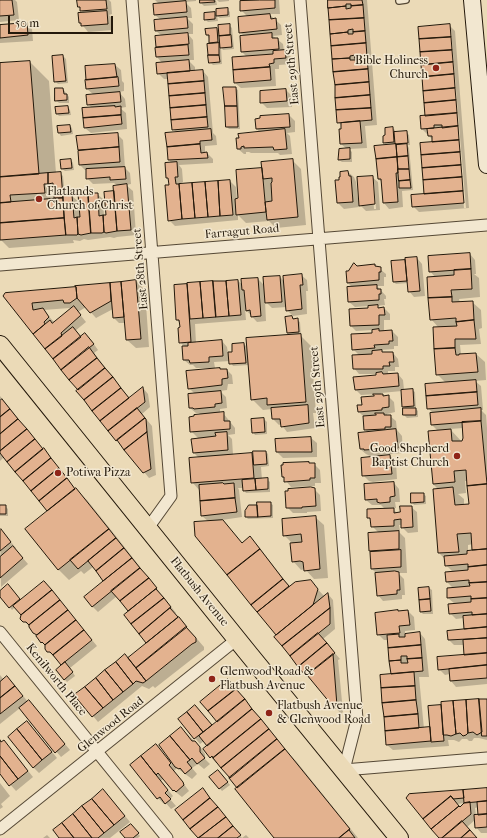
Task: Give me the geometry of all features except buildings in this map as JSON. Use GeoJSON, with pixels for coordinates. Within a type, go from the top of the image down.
{"type":"FeatureCollection","features":[{"type":"Feature","properties":{"kind":"main road"},"geometry":{"type":"LineString","coordinates":[[472,0],[487,166]]}},
{"type":"Feature","properties":{"kind":"main road","name":"Flatbush Avenue"},"geometry":{"type":"LineString","coordinates":[[0,345],[236,639],[399,838]]}},
{"type":"Feature","properties":{"kind":"street","name":"East 28th Street"},"geometry":{"type":"LineString","coordinates":[[132,0],[171,496],[148,528]]}},
{"type":"Feature","properties":{"kind":"street","name":"East 29th Street"},"geometry":{"type":"LineString","coordinates":[[300,0],[357,719],[344,770]]}},
{"type":"Feature","properties":{"kind":"street","name":"Farragut Road"},"geometry":{"type":"LineString","coordinates":[[0,265],[487,225]]}},
{"type":"Feature","properties":{"kind":"street","name":"Kenilworth Place"},"geometry":{"type":"LineString","coordinates":[[0,632],[167,838]]}},
{"type":"Feature","properties":{"kind":"street","name":"Glenwood Road"},"geometry":{"type":"LineString","coordinates":[[0,829],[98,752],[236,639]]}},
{"type":"Feature","properties":{"kind":"street"},"geometry":{"type":"LineString","coordinates":[[344,770],[487,758]]}},
{"type":"Feature","properties":{"kind":"lane"},"geometry":{"type":"LineString","coordinates":[[399,1],[406,0]]}},
{"type":"Feature","properties":{"kind":"place","name":"Bible Holiness Church"},"geometry":{"type":"Point","coordinates":[436,68]}},
{"type":"Feature","properties":{"kind":"place","name":"Flatlands Church of Christ"},"geometry":{"type":"Point","coordinates":[39,199]}},
{"type":"Feature","properties":{"kind":"place","name":"Good Shepherd Baptist Church"},"geometry":{"type":"Point","coordinates":[457,456]}},
{"type":"Feature","properties":{"kind":"place","name":"Potiwa Pizza"},"geometry":{"type":"Point","coordinates":[58,473]}},
{"type":"Feature","properties":{"kind":"place","name":"Glenwood Road & Flatbush Avenue"},"geometry":{"type":"Point","coordinates":[212,679]}},
{"type":"Feature","properties":{"kind":"place","name":"Flatbush Avenue & Glenwood Road"},"geometry":{"type":"Point","coordinates":[269,713]}}]}
